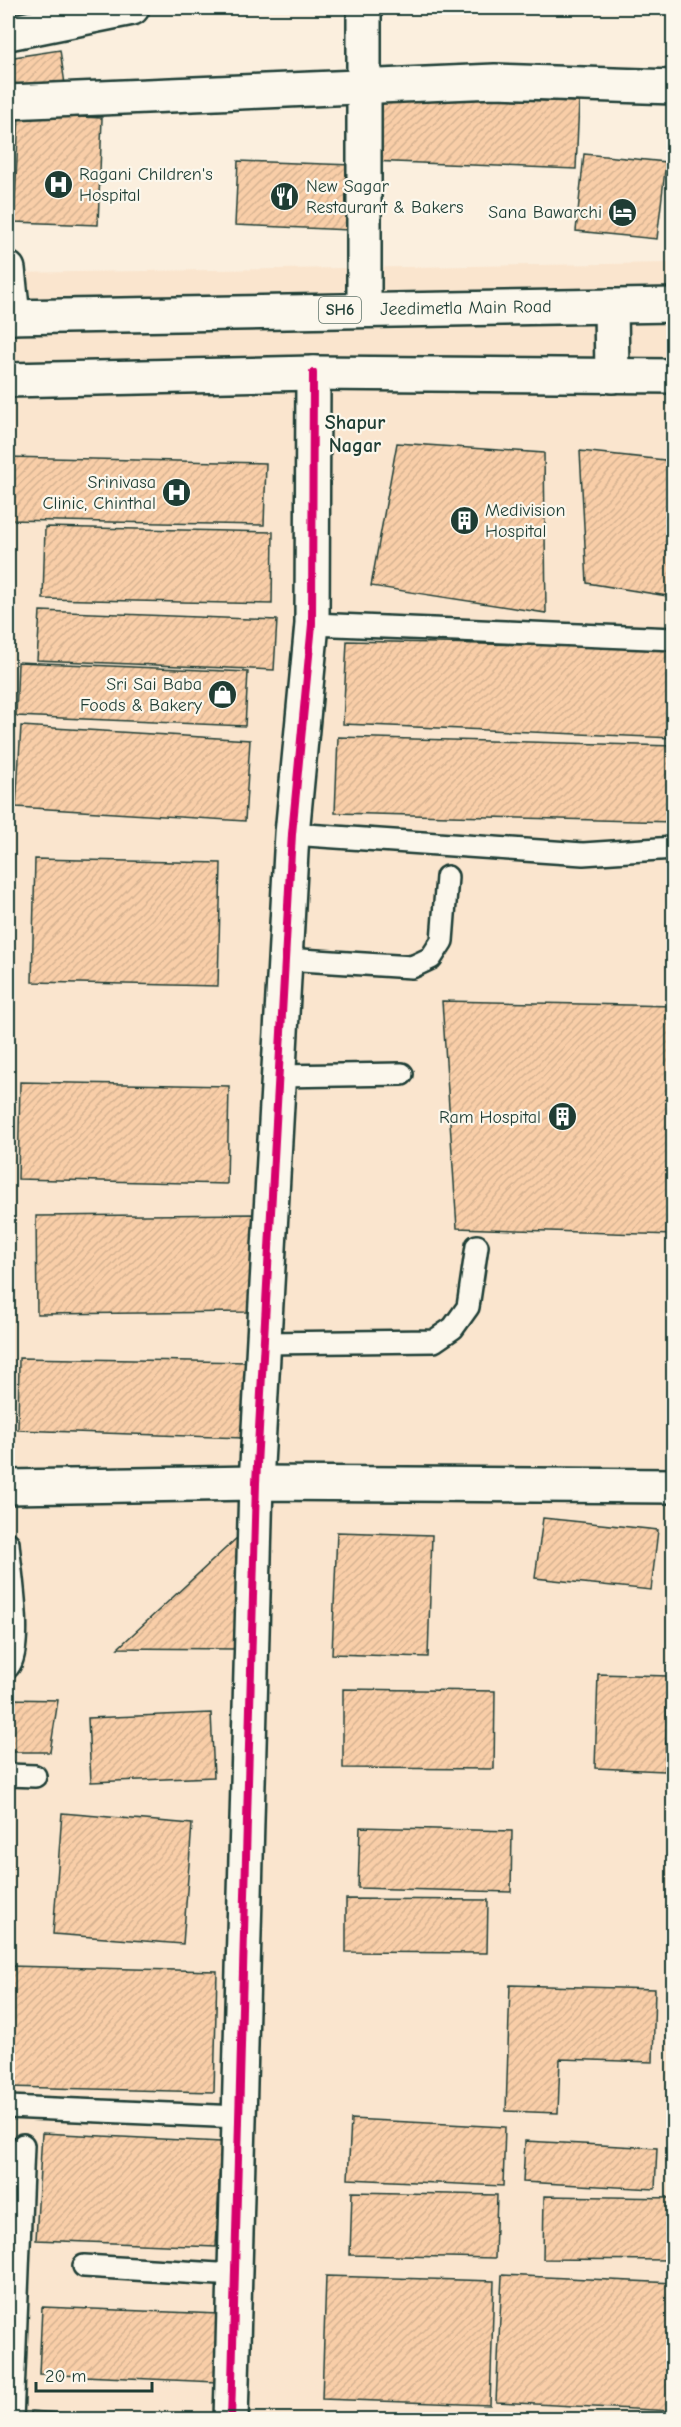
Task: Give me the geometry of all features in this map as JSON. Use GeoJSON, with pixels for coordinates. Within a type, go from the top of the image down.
{"type":"FeatureCollection","features":[{"type":"Feature","properties":{"kind":"street"},"geometry":{"type":"LineString","coordinates":[[8,33],[132,8]]}},
{"type":"Feature","properties":{"kind":"street"},"geometry":{"type":"LineString","coordinates":[[364,8],[364,310]]}},
{"type":"Feature","properties":{"kind":"street"},"geometry":{"type":"LineString","coordinates":[[8,102],[495,81],[674,87]]}},
{"type":"Feature","properties":{"kind":"street"},"geometry":{"type":"LineString","coordinates":[[8,269],[10,317]]}},
{"type":"Feature","properties":{"kind":"street","name":"Jeedimetla Main Road"},"geometry":{"type":"LineString","coordinates":[[10,317],[674,305]]}},
{"type":"Feature","properties":{"kind":"street"},"geometry":{"type":"LineString","coordinates":[[611,306],[612,376]]}},
{"type":"Feature","properties":{"kind":"street"},"geometry":{"type":"LineString","coordinates":[[231,2420],[256,1483],[292,834],[312,624],[313,373]]}},
{"type":"Feature","properties":{"kind":"street"},"geometry":{"type":"LineString","coordinates":[[8,380],[313,373],[674,376]]}},
{"type":"Feature","properties":{"kind":"street"},"geometry":{"type":"LineString","coordinates":[[8,1487],[256,1483],[674,1486]]}},
{"type":"Feature","properties":{"kind":"lane"},"geometry":{"type":"LineString","coordinates":[[312,624],[674,639]]}},
{"type":"Feature","properties":{"kind":"lane"},"geometry":{"type":"LineString","coordinates":[[292,834],[582,854],[674,848]]}},
{"type":"Feature","properties":{"kind":"lane"},"geometry":{"type":"LineString","coordinates":[[285,959],[412,967],[431,958],[441,941],[447,877]]}},
{"type":"Feature","properties":{"kind":"lane"},"geometry":{"type":"LineString","coordinates":[[278,1076],[402,1074]]}},
{"type":"Feature","properties":{"kind":"lane"},"geometry":{"type":"LineString","coordinates":[[263,1343],[434,1341],[453,1328],[468,1307],[477,1246]]}},
{"type":"Feature","properties":{"kind":"lane"},"geometry":{"type":"LineString","coordinates":[[8,1543],[17,1643],[13,1661],[8,1667]]}},
{"type":"Feature","properties":{"kind":"lane"},"geometry":{"type":"LineString","coordinates":[[8,1775],[35,1776]]}},
{"type":"Feature","properties":{"kind":"lane"},"geometry":{"type":"LineString","coordinates":[[8,2107],[239,2117]]}},
{"type":"Feature","properties":{"kind":"lane"},"geometry":{"type":"LineString","coordinates":[[12,2420],[23,2145]]}},
{"type":"Feature","properties":{"kind":"lane"},"geometry":{"type":"LineString","coordinates":[[84,2266],[235,2275]]}},
{"type":"Feature","properties":{"kind":"shaded area"},"geometry":{"type":"Polygon","coordinates":[[[673,263],[673,2419],[8,2419],[8,273],[673,263]]]}},
{"type":"Feature","properties":{"kind":"building"},"geometry":{"type":"Polygon","coordinates":[[[60,50],[66,91],[13,99],[8,58],[60,50]]]}},
{"type":"Feature","properties":{"kind":"building"},"geometry":{"type":"Polygon","coordinates":[[[371,94],[579,102],[576,169],[369,161],[371,94]]]}},
{"type":"Feature","properties":{"kind":"building"},"geometry":{"type":"Polygon","coordinates":[[[19,114],[102,118],[98,225],[14,222],[19,114]]]}},
{"type":"Feature","properties":{"kind":"building"},"geometry":{"type":"Polygon","coordinates":[[[584,154],[666,162],[657,239],[576,231],[584,154]]]}},
{"type":"Feature","properties":{"kind":"building"},"geometry":{"type":"Polygon","coordinates":[[[238,161],[352,165],[350,230],[235,225],[238,161]]]}},
{"type":"Feature","properties":{"kind":"building","name":"Medivision Hospital"},"geometry":{"type":"Polygon","coordinates":[[[397,443],[544,453],[546,613],[371,586],[397,443]]]}},
{"type":"Feature","properties":{"kind":"building"},"geometry":{"type":"Polygon","coordinates":[[[580,451],[674,461],[674,597],[587,583],[580,451]]]}},
{"type":"Feature","properties":{"kind":"building"},"geometry":{"type":"Polygon","coordinates":[[[8,457],[266,463],[264,525],[8,520],[8,457]]]}},
{"type":"Feature","properties":{"kind":"building"},"geometry":{"type":"Polygon","coordinates":[[[45,527],[273,532],[272,604],[43,599],[45,527]]]}},
{"type":"Feature","properties":{"kind":"building"},"geometry":{"type":"Polygon","coordinates":[[[40,611],[277,620],[274,670],[37,660],[40,611]]]}},
{"type":"Feature","properties":{"kind":"building"},"geometry":{"type":"Polygon","coordinates":[[[347,641],[674,648],[674,738],[343,724],[347,641]]]}},
{"type":"Feature","properties":{"kind":"building"},"geometry":{"type":"Polygon","coordinates":[[[18,662],[248,672],[245,726],[16,716],[18,662]]]}},
{"type":"Feature","properties":{"kind":"building"},"geometry":{"type":"Polygon","coordinates":[[[21,726],[250,740],[245,821],[16,807],[21,726]]]}},
{"type":"Feature","properties":{"kind":"building"},"geometry":{"type":"Polygon","coordinates":[[[338,737],[674,746],[674,822],[335,813],[338,737]]]}},
{"type":"Feature","properties":{"kind":"building"},"geometry":{"type":"Polygon","coordinates":[[[35,859],[221,863],[218,986],[32,982],[35,859]]]}},
{"type":"Feature","properties":{"kind":"building","name":"Ram Hospital"},"geometry":{"type":"Polygon","coordinates":[[[442,1001],[674,1006],[674,1235],[457,1228],[442,1001]]]}},
{"type":"Feature","properties":{"kind":"building"},"geometry":{"type":"Polygon","coordinates":[[[20,1082],[229,1086],[227,1184],[18,1179],[20,1082]]]}},
{"type":"Feature","properties":{"kind":"building"},"geometry":{"type":"Polygon","coordinates":[[[254,1214],[249,1312],[37,1314],[36,1216],[254,1214]]]}},
{"type":"Feature","properties":{"kind":"building"},"geometry":{"type":"Polygon","coordinates":[[[19,1358],[249,1362],[243,1438],[18,1430],[19,1358]]]}},
{"type":"Feature","properties":{"kind":"building"},"geometry":{"type":"Polygon","coordinates":[[[543,1518],[658,1530],[651,1590],[535,1578],[543,1518]]]}},
{"type":"Feature","properties":{"kind":"building"},"geometry":{"type":"Polygon","coordinates":[[[337,1532],[432,1535],[428,1657],[332,1654],[337,1532]]]}},
{"type":"Feature","properties":{"kind":"building"},"geometry":{"type":"Polygon","coordinates":[[[239,1536],[236,1649],[118,1648],[239,1536]]]}},
{"type":"Feature","properties":{"kind":"building"},"geometry":{"type":"Polygon","coordinates":[[[598,1674],[668,1676],[665,1771],[595,1768],[598,1674]]]}},
{"type":"Feature","properties":{"kind":"building"},"geometry":{"type":"Polygon","coordinates":[[[343,1689],[495,1691],[494,1769],[343,1768],[343,1689]]]}},
{"type":"Feature","properties":{"kind":"building"},"geometry":{"type":"Polygon","coordinates":[[[8,1699],[58,1700],[50,1752],[8,1752],[8,1699]]]}},
{"type":"Feature","properties":{"kind":"building"},"geometry":{"type":"Polygon","coordinates":[[[211,1713],[214,1777],[91,1782],[88,1718],[211,1713]]]}},
{"type":"Feature","properties":{"kind":"building"},"geometry":{"type":"Polygon","coordinates":[[[8,1807],[11,1807],[10,1940],[8,1940],[8,1807]]]}},
{"type":"Feature","properties":{"kind":"building"},"geometry":{"type":"Polygon","coordinates":[[[62,1813],[192,1824],[183,1944],[53,1934],[62,1813]]]}},
{"type":"Feature","properties":{"kind":"building"},"geometry":{"type":"Polygon","coordinates":[[[360,1827],[512,1831],[511,1892],[358,1888],[360,1827]]]}},
{"type":"Feature","properties":{"kind":"building"},"geometry":{"type":"Polygon","coordinates":[[[346,1899],[488,1900],[487,1953],[346,1952],[346,1899]]]}},
{"type":"Feature","properties":{"kind":"building"},"geometry":{"type":"Polygon","coordinates":[[[8,1966],[217,1971],[214,2092],[8,2087],[8,1966]]]}},
{"type":"Feature","properties":{"kind":"building"},"geometry":{"type":"Polygon","coordinates":[[[510,1985],[655,1989],[653,2062],[560,2059],[558,2113],[506,2111],[510,1985]]]}},
{"type":"Feature","properties":{"kind":"building"},"geometry":{"type":"Polygon","coordinates":[[[351,2119],[505,2127],[503,2186],[348,2179],[351,2119]]]}},
{"type":"Feature","properties":{"kind":"building"},"geometry":{"type":"Polygon","coordinates":[[[42,2133],[221,2142],[216,2247],[36,2240],[42,2133]]]}},
{"type":"Feature","properties":{"kind":"building"},"geometry":{"type":"Polygon","coordinates":[[[525,2141],[657,2148],[655,2189],[523,2182],[525,2141]]]}},
{"type":"Feature","properties":{"kind":"building"},"geometry":{"type":"Polygon","coordinates":[[[352,2192],[497,2195],[495,2258],[350,2255],[352,2192]]]}},
{"type":"Feature","properties":{"kind":"building"},"geometry":{"type":"Polygon","coordinates":[[[544,2196],[674,2198],[674,2260],[543,2259],[544,2196]]]}},
{"type":"Feature","properties":{"kind":"building"},"geometry":{"type":"Polygon","coordinates":[[[502,2275],[674,2283],[672,2411],[496,2402],[502,2275]]]}},
{"type":"Feature","properties":{"kind":"building"},"geometry":{"type":"Polygon","coordinates":[[[326,2276],[494,2281],[490,2405],[322,2399],[326,2276]]]}},
{"type":"Feature","properties":{"kind":"building"},"geometry":{"type":"Polygon","coordinates":[[[42,2307],[219,2314],[216,2382],[39,2374],[42,2307]]]}},
{"type":"Feature","properties":{"kind":"building"},"geometry":{"type":"Polygon","coordinates":[[[31,2411],[154,2420],[31,2420],[31,2411]]]}},
{"type":"Feature","properties":{"kind":"cycle path"},"geometry":{"type":"LineString","coordinates":[[231,2420],[256,1483],[292,834],[312,624],[313,373]]}},
{"type":"Feature","properties":{"kind":"place","name":"Ragani Children's Hospital"},"geometry":{"type":"Point","coordinates":[58,184]}},
{"type":"Feature","properties":{"kind":"place","name":"New Sagar Restaurant & Bakers"},"geometry":{"type":"Point","coordinates":[285,196]}},
{"type":"Feature","properties":{"kind":"place","name":"Sana Bawarchi"},"geometry":{"type":"Point","coordinates":[623,212]}},
{"type":"Feature","properties":{"kind":"place","name":"Srinivasa Clinic, Chinthal"},"geometry":{"type":"Point","coordinates":[177,492]}},
{"type":"Feature","properties":{"kind":"place","name":"Medivision Hospital"},"geometry":{"type":"Point","coordinates":[464,520]}},
{"type":"Feature","properties":{"kind":"place","name":"Sri Sai Baba Foods & Bakery"},"geometry":{"type":"Point","coordinates":[223,694]}},
{"type":"Feature","properties":{"kind":"place","name":"Ram Hospital"},"geometry":{"type":"Point","coordinates":[562,1117]}},
{"type":"Feature","properties":{"kind":"district","name":"Shapur Nagar"},"geometry":{"type":"Point","coordinates":[355,434]}}]}
